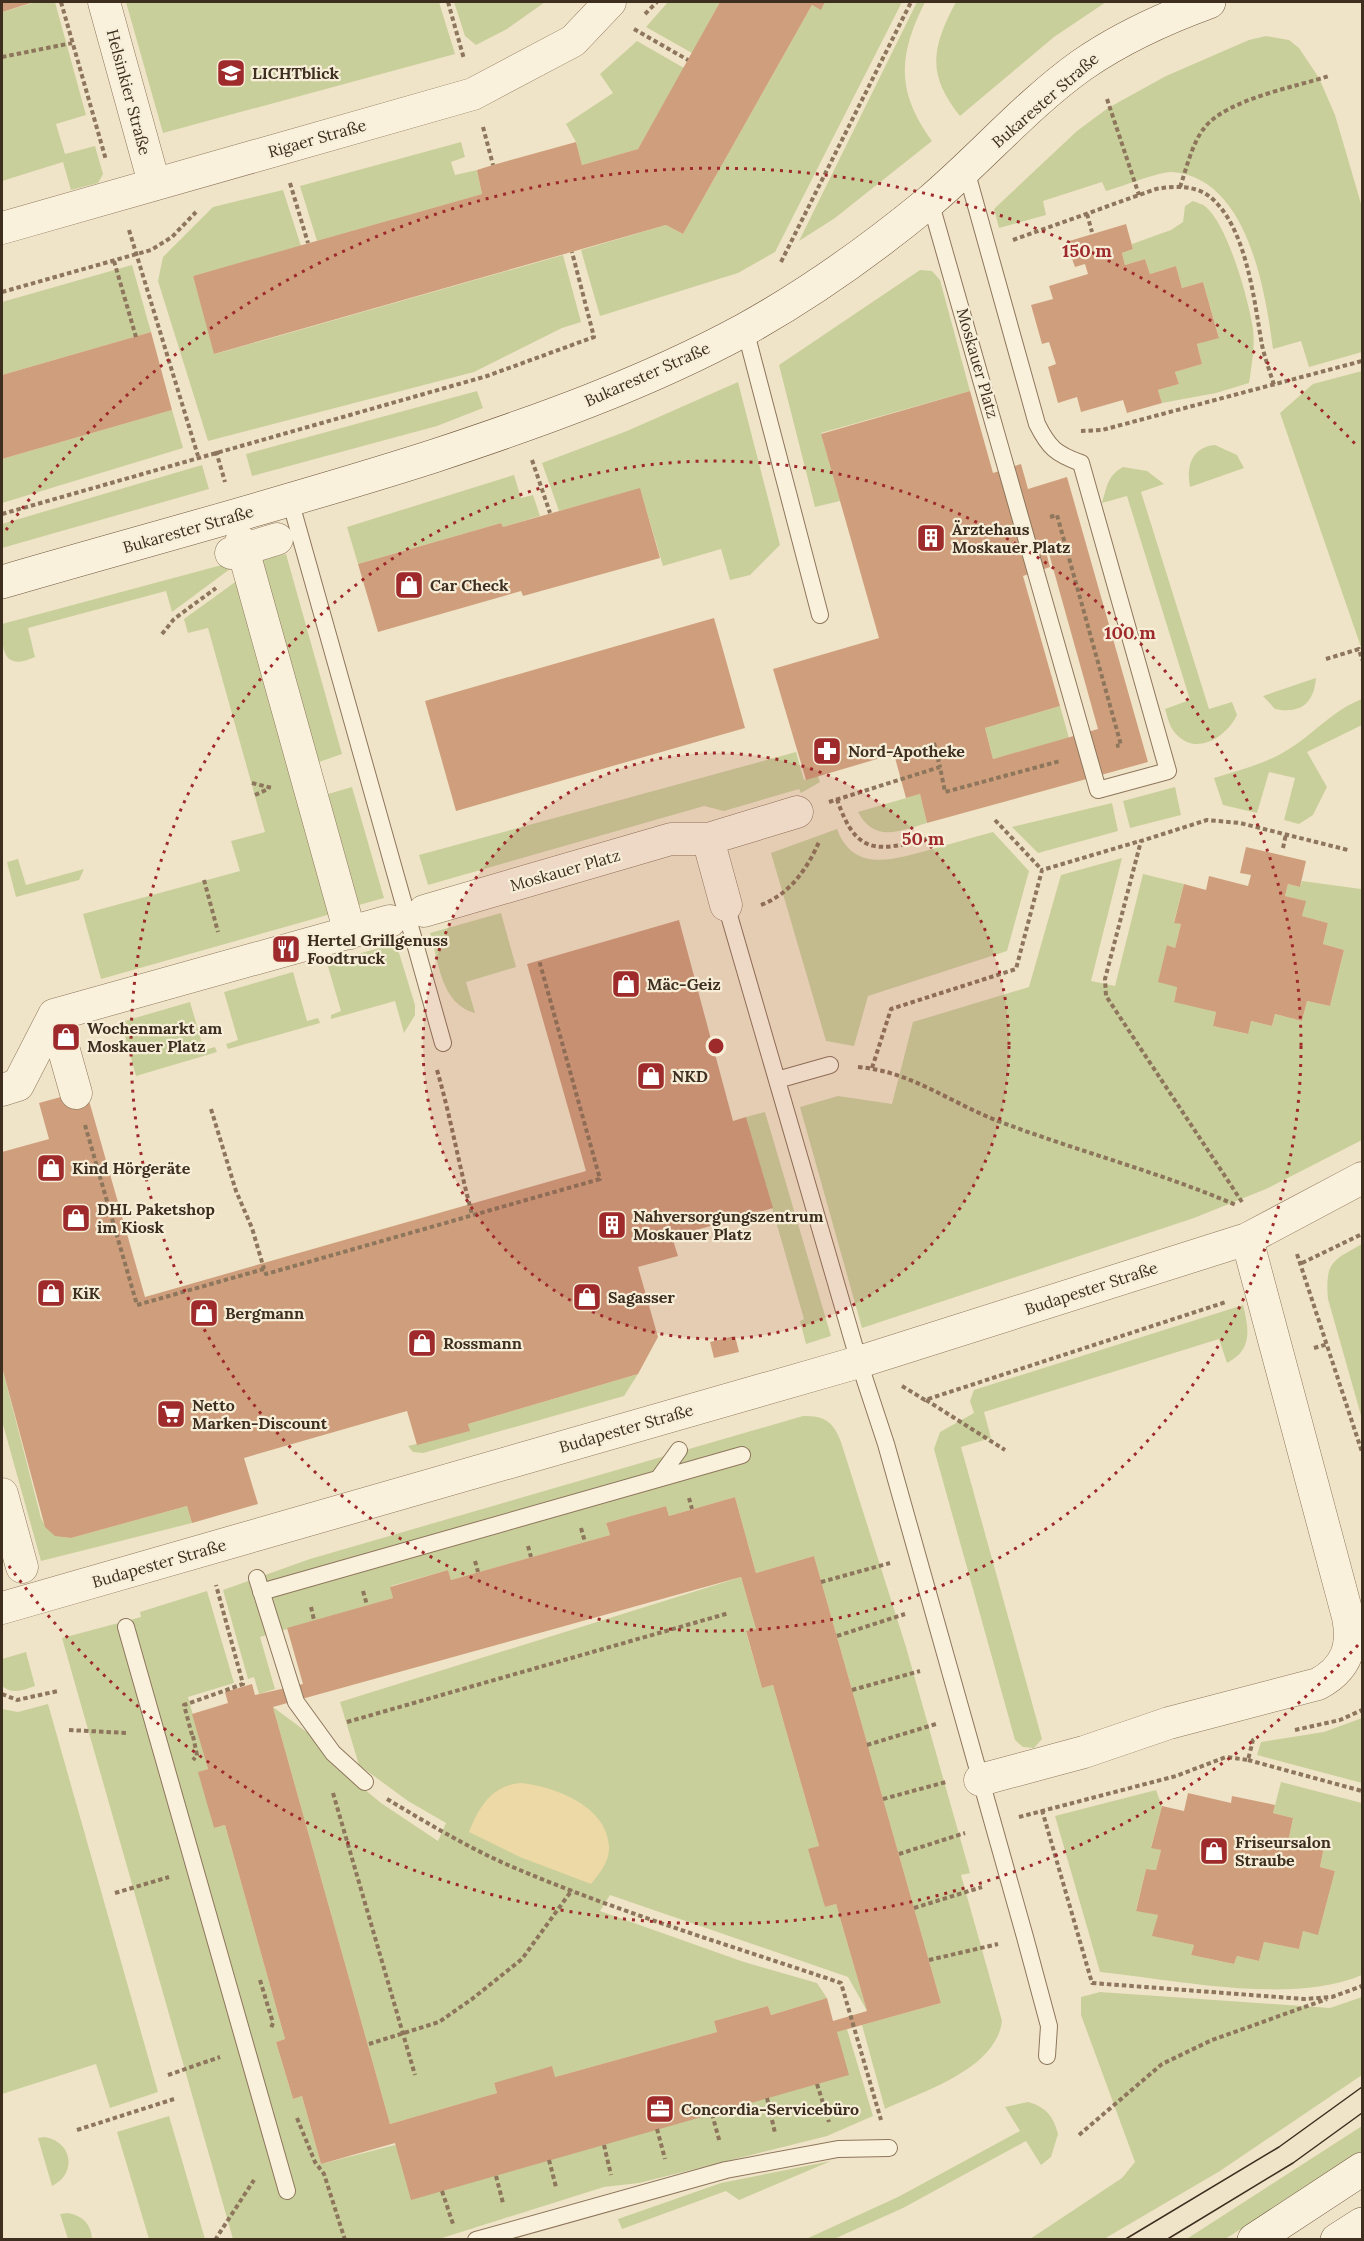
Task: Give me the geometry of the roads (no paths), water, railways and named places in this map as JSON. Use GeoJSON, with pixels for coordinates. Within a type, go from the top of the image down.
{"type":"FeatureCollection","features":[{"type":"Feature","properties":{"kind":"street","name":"Helsinkier Straße"},"geometry":{"type":"LineString","coordinates":[[104,2],[154,183]]}},
{"type":"Feature","properties":{"kind":"street","name":"Rigaer Straße"},"geometry":{"type":"LineString","coordinates":[[2,228],[473,94],[573,41],[610,2]]}},
{"type":"Feature","properties":{"kind":"street","name":"Bukarester Straße"},"geometry":{"type":"LineString","coordinates":[[2,582],[291,500],[525,426],[648,376],[745,329],[826,278],[894,231],[966,170],[1035,105],[1087,62],[1140,31],[1209,2]]}},
{"type":"Feature","properties":{"kind":"street"},"geometry":{"type":"LineString","coordinates":[[277,539],[239,556],[299,783],[350,933]]}},
{"type":"Feature","properties":{"kind":"street","name":"Moskauer Platz"},"geometry":{"type":"LineString","coordinates":[[424,911],[671,839],[708,839],[797,812]]}},
{"type":"Feature","properties":{"kind":"street"},"geometry":{"type":"LineString","coordinates":[[708,839],[728,910]]}},
{"type":"Feature","properties":{"kind":"street"},"geometry":{"type":"LineString","coordinates":[[2,1090],[18,1085],[54,1015],[224,956],[350,933],[390,921]]}},
{"type":"Feature","properties":{"kind":"street"},"geometry":{"type":"LineString","coordinates":[[54,1015],[76,1093]]}},
{"type":"Feature","properties":{"kind":"street","name":"Budapester Straße"},"geometry":{"type":"LineString","coordinates":[[2,1608],[859,1362],[1248,1239],[1362,1178]]}},
{"type":"Feature","properties":{"kind":"street"},"geometry":{"type":"LineString","coordinates":[[979,1777],[1084,1752],[1169,1723],[1318,1684],[1339,1670],[1347,1657],[1351,1644],[1348,1617],[1248,1239]]}},
{"type":"Feature","properties":{"kind":"street"},"geometry":{"type":"LineString","coordinates":[[2,1494],[21,1567]]}},
{"type":"Feature","properties":{"kind":"street"},"geometry":{"type":"LineString","coordinates":[[1254,2240],[1362,2169]]}},
{"type":"Feature","properties":{"kind":"street"},"geometry":{"type":"LineString","coordinates":[[1337,2240],[1362,2224]]}},
{"type":"Feature","properties":{"kind":"lane","name":"Moskauer Platz"},"geometry":{"type":"LineString","coordinates":[[930,201],[1098,790],[1168,771],[1082,462],[1065,457],[1048,446],[1037,424],[966,170]]}},
{"type":"Feature","properties":{"kind":"lane"},"geometry":{"type":"LineString","coordinates":[[745,329],[820,615]]}},
{"type":"Feature","properties":{"kind":"lane"},"geometry":{"type":"LineString","coordinates":[[291,500],[443,1042]]}},
{"type":"Feature","properties":{"kind":"lane"},"geometry":{"type":"LineString","coordinates":[[728,910],[859,1362],[886,1444],[1025,1937],[1049,2026],[1047,2056]]}},
{"type":"Feature","properties":{"kind":"lane"},"geometry":{"type":"LineString","coordinates":[[777,1080],[831,1065]]}},
{"type":"Feature","properties":{"kind":"lane"},"geometry":{"type":"LineString","coordinates":[[658,1479],[679,1450]]}},
{"type":"Feature","properties":{"kind":"lane"},"geometry":{"type":"LineString","coordinates":[[365,1782],[333,1754],[296,1702],[259,1585],[742,1455]]}},
{"type":"Feature","properties":{"kind":"lane"},"geometry":{"type":"LineString","coordinates":[[21,1567],[31,1599]]}},
{"type":"Feature","properties":{"kind":"lane"},"geometry":{"type":"LineString","coordinates":[[126,1627],[287,2191]]}},
{"type":"Feature","properties":{"kind":"lane"},"geometry":{"type":"LineString","coordinates":[[476,2240],[726,2170],[838,2149],[889,2148]]}},
{"type":"Feature","properties":{"kind":"tram line"},"geometry":{"type":"LineString","coordinates":[[1124,2240],[1279,2147],[1362,2087]]}},
{"type":"Feature","properties":{"kind":"tram line"},"geometry":{"type":"LineString","coordinates":[[1166,2240],[1293,2163],[1362,2113]]}},
{"type":"Feature","properties":{"kind":"place","name":"LICHTblick"},"geometry":{"type":"Point","coordinates":[231,73]}},
{"type":"Feature","properties":{"kind":"place","name":"Ärztehaus Moskauer Platz"},"geometry":{"type":"Point","coordinates":[931,538]}},
{"type":"Feature","properties":{"kind":"place","name":"Car Check"},"geometry":{"type":"Point","coordinates":[409,585]}},
{"type":"Feature","properties":{"kind":"place","name":"Nord-Apotheke"},"geometry":{"type":"Point","coordinates":[827,751]}},
{"type":"Feature","properties":{"kind":"place","name":"Hertel Grillgenuss Foodtruck"},"geometry":{"type":"Point","coordinates":[286,949]}},
{"type":"Feature","properties":{"kind":"place","name":"Mäc-Geiz"},"geometry":{"type":"Point","coordinates":[626,984]}},
{"type":"Feature","properties":{"kind":"place","name":"Wochenmarkt am Moskauer Platz"},"geometry":{"type":"Point","coordinates":[66,1037]}},
{"type":"Feature","properties":{"kind":"place","name":"NKD"},"geometry":{"type":"Point","coordinates":[651,1076]}},
{"type":"Feature","properties":{"kind":"place","name":"Kind Hörgeräte"},"geometry":{"type":"Point","coordinates":[51,1168]}},
{"type":"Feature","properties":{"kind":"place","name":"DHL Paketshop im Kiosk"},"geometry":{"type":"Point","coordinates":[76,1218]}},
{"type":"Feature","properties":{"kind":"place","name":"Nahversorgungszentrum Moskauer Platz"},"geometry":{"type":"Point","coordinates":[612,1225]}},
{"type":"Feature","properties":{"kind":"place","name":"KiK"},"geometry":{"type":"Point","coordinates":[51,1293]}},
{"type":"Feature","properties":{"kind":"place","name":"Sagasser"},"geometry":{"type":"Point","coordinates":[587,1297]}},
{"type":"Feature","properties":{"kind":"place","name":"Bergmann"},"geometry":{"type":"Point","coordinates":[204,1313]}},
{"type":"Feature","properties":{"kind":"place","name":"Rossmann"},"geometry":{"type":"Point","coordinates":[422,1343]}},
{"type":"Feature","properties":{"kind":"place","name":"Netto Marken-Discount"},"geometry":{"type":"Point","coordinates":[171,1414]}},
{"type":"Feature","properties":{"kind":"place","name":"Friseursalon Straube"},"geometry":{"type":"Point","coordinates":[1214,1851]}},
{"type":"Feature","properties":{"kind":"place","name":"Concordia-Servicebüro"},"geometry":{"type":"Point","coordinates":[660,2109]}}]}
